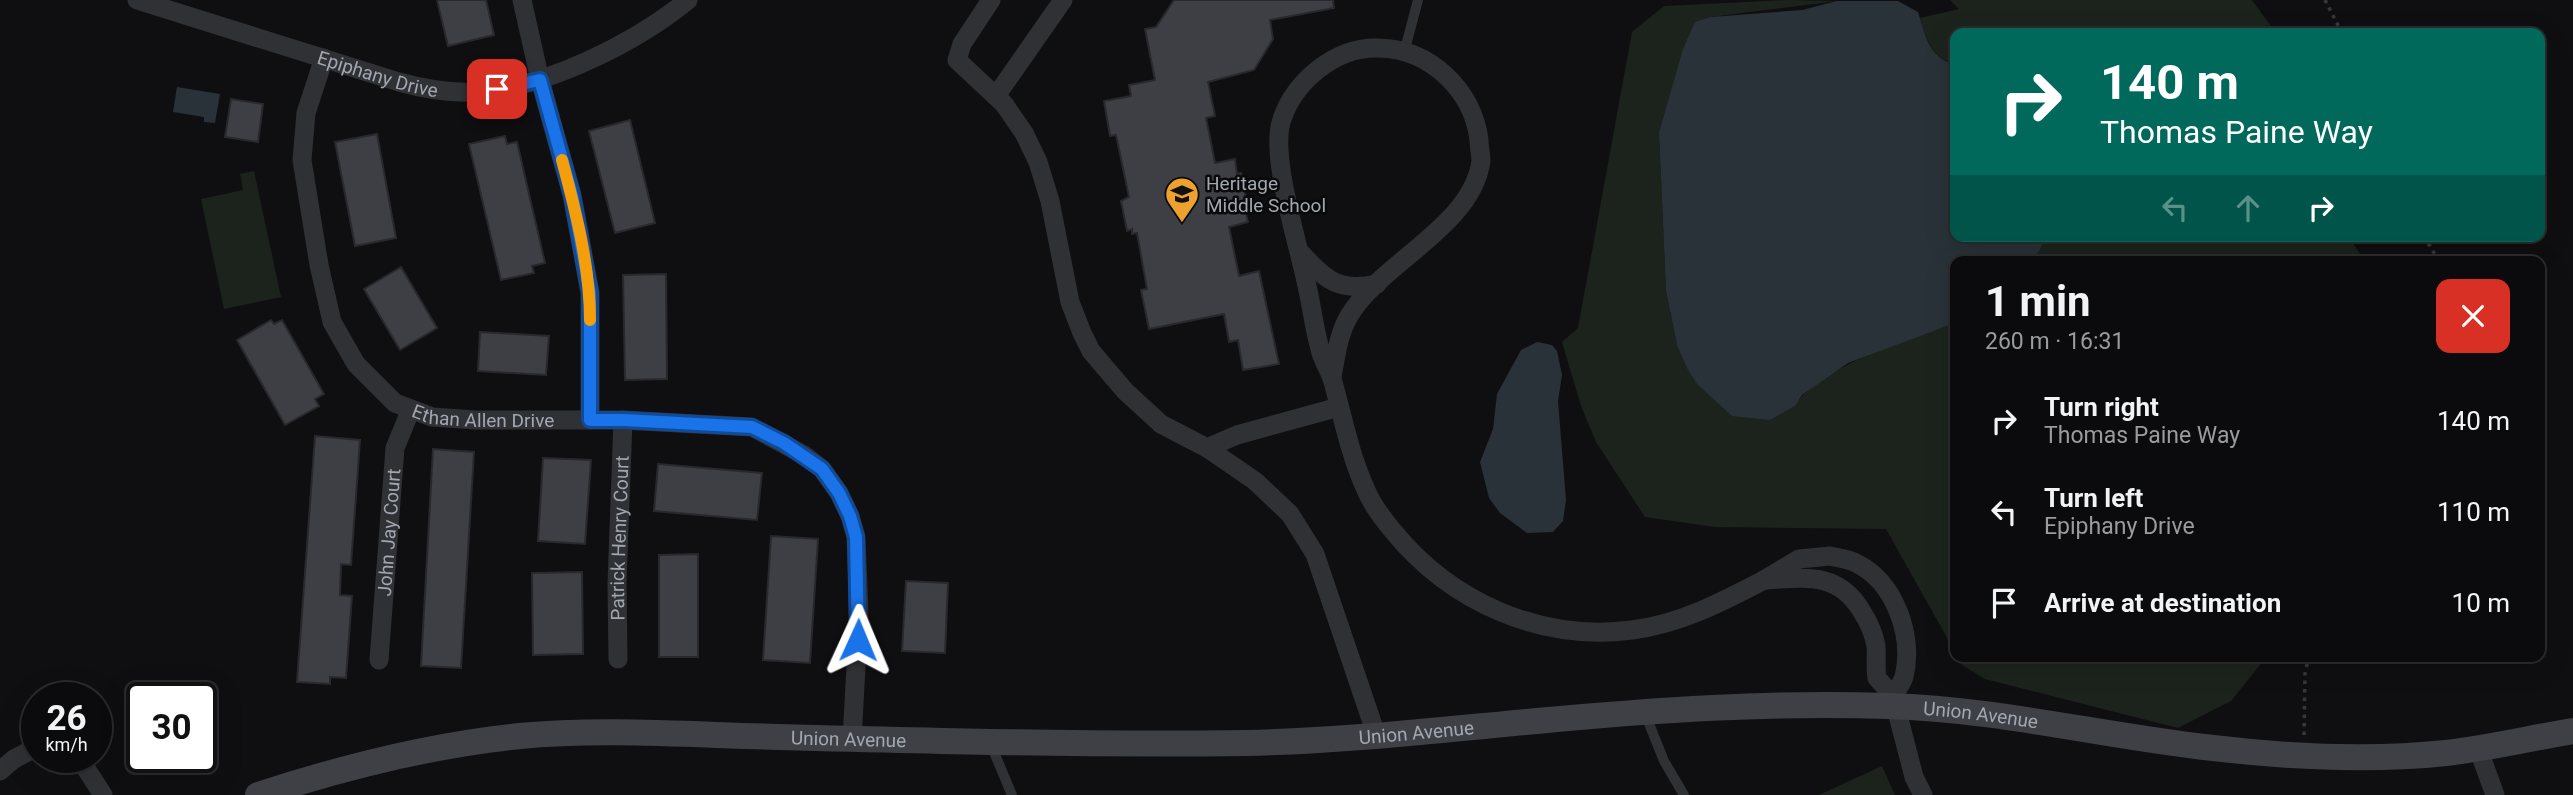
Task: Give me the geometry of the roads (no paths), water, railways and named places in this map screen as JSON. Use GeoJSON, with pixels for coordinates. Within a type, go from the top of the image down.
{"type":"FeatureCollection","features":[{"type":"Feature","properties":{"kind":"street","name":"Epiphany Drive"},"geometry":{"type":"LineString","coordinates":[[137,0],[399,82],[450,92],[486,91],[540,80],[635,36],[688,0]]}},
{"type":"Feature","properties":{"kind":"street"},"geometry":{"type":"LineString","coordinates":[[522,0],[540,80],[572,195],[590,293],[590,420]]}},
{"type":"Feature","properties":{"kind":"street"},"geometry":{"type":"LineString","coordinates":[[991,0],[962,44],[957,60],[996,96],[1024,133],[1038,162],[1050,201],[1070,302],[1082,334],[1091,351],[1125,391],[1161,424],[1207,448],[1255,481],[1290,514],[1315,554],[1377,737]]}},
{"type":"Feature","properties":{"kind":"street"},"geometry":{"type":"LineString","coordinates":[[996,96],[1063,0]]}},
{"type":"Feature","properties":{"kind":"street"},"geometry":{"type":"LineString","coordinates":[[1332,377],[1337,343],[1349,316],[1377,284],[1452,215],[1472,188],[1481,160],[1477,122],[1463,93],[1439,69],[1404,52],[1377,47],[1346,54],[1320,67],[1298,88],[1287,105],[1280,124],[1278,145],[1320,352],[1332,377],[1367,493],[1382,517],[1421,562],[1438,577],[1478,603],[1503,614],[1580,632],[1632,630],[1693,615],[1764,580],[1799,559],[1830,556],[1856,563],[1880,580],[1893,599],[1902,624],[1904,678],[1894,701]]}},
{"type":"Feature","properties":{"kind":"street","name":"Ethan Allen Drive"},"geometry":{"type":"LineString","coordinates":[[324,58],[306,113],[302,160],[319,265],[332,322],[356,364],[394,403],[432,417],[475,420],[624,420],[752,427],[784,443],[822,469],[839,493],[856,537],[859,613],[852,739]]}},
{"type":"Feature","properties":{"kind":"street"},"geometry":{"type":"LineString","coordinates":[[1301,254],[1320,274],[1337,285],[1358,288],[1377,284]]}},
{"type":"Feature","properties":{"kind":"street"},"geometry":{"type":"LineString","coordinates":[[1207,448],[1237,435],[1339,407]]}},
{"type":"Feature","properties":{"kind":"street","name":"John Jay Court"},"geometry":{"type":"LineString","coordinates":[[379,660],[395,448],[411,409]]}},
{"type":"Feature","properties":{"kind":"street","name":"Patrick Henry Court"},"geometry":{"type":"LineString","coordinates":[[618,659],[617,583],[624,420]]}},
{"type":"Feature","properties":{"kind":"street"},"geometry":{"type":"LineString","coordinates":[[1764,580],[1806,577],[1838,585],[1848,593],[1870,625],[1876,645],[1877,678],[1894,701],[1914,777],[1923,795]]}},
{"type":"Feature","properties":{"kind":"street","name":"Union Avenue"},"geometry":{"type":"LineString","coordinates":[[258,795],[322,774],[412,752],[524,736],[620,733],[990,742],[1246,743],[1377,737],[1644,712],[1894,701],[2213,748],[2303,755],[2446,753],[2573,731]]}},
{"type":"Feature","properties":{"kind":"street"},"geometry":{"type":"LineString","coordinates":[[2478,747],[2495,795]]}},
{"type":"Feature","properties":{"kind":"street"},"geometry":{"type":"LineString","coordinates":[[0,771],[21,756]]}},
{"type":"Feature","properties":{"kind":"street"},"geometry":{"type":"LineString","coordinates":[[89,773],[103,795]]}},
{"type":"Feature","properties":{"kind":"lane"},"geometry":{"type":"LineString","coordinates":[[1404,52],[1418,0]]}},
{"type":"Feature","properties":{"kind":"lane"},"geometry":{"type":"LineString","coordinates":[[1644,712],[1664,761],[1684,795]]}},
{"type":"Feature","properties":{"kind":"lane"},"geometry":{"type":"LineString","coordinates":[[990,742],[1012,795]]}},
{"type":"Feature","properties":{"kind":"place","name":"Heritage Middle School"},"geometry":{"type":"Point","coordinates":[1182,224]}}]}
